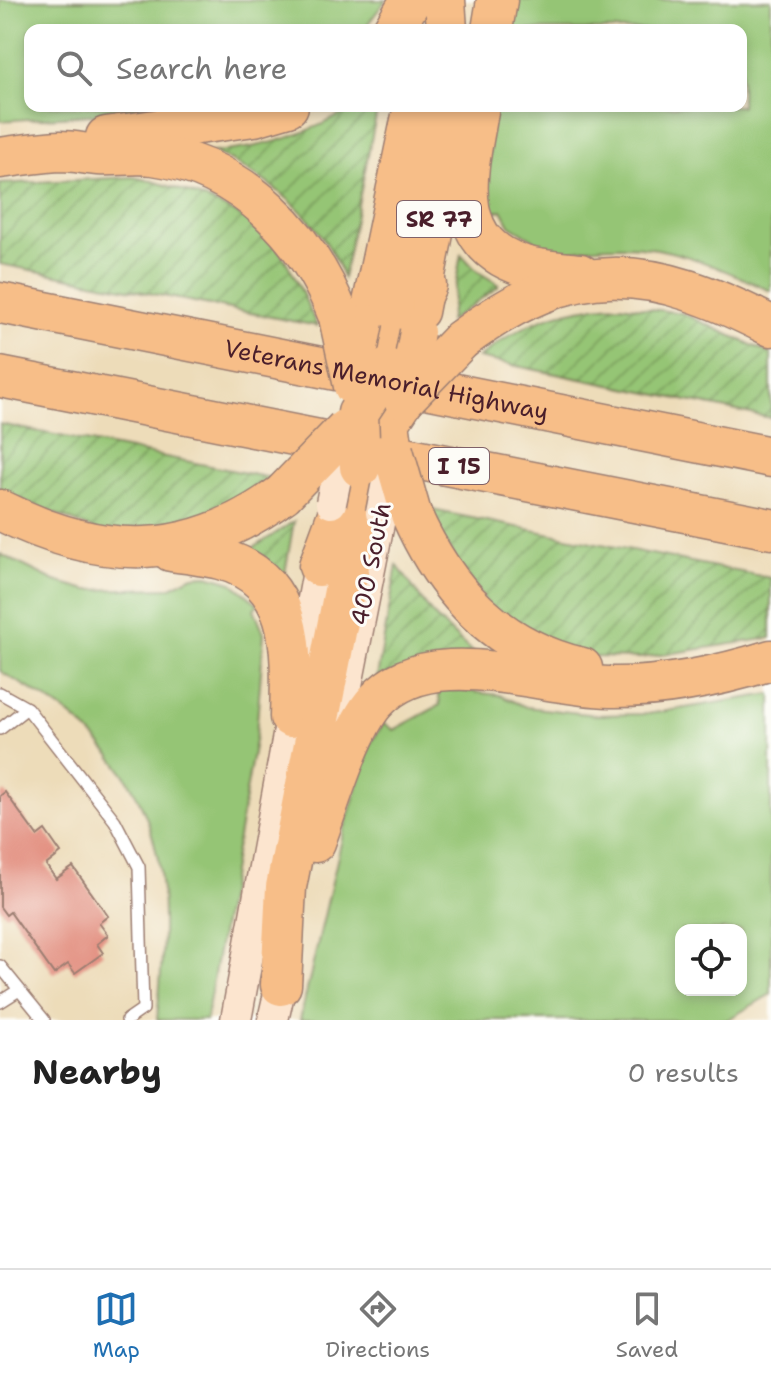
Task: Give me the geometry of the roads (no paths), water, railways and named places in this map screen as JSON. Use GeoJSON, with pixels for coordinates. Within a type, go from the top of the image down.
{"type":"FeatureCollection","features":[{"type":"Feature","properties":{"kind":"highway"},"geometry":{"type":"LineString","coordinates":[[397,24],[411,0]]}},
{"type":"Feature","properties":{"kind":"highway"},"geometry":{"type":"LineString","coordinates":[[445,0],[447,24]]}},
{"type":"Feature","properties":{"kind":"highway"},"geometry":{"type":"LineString","coordinates":[[493,24],[497,0]]}},
{"type":"Feature","properties":{"kind":"highway"},"geometry":{"type":"LineString","coordinates":[[64,151],[93,140],[130,132],[265,112]]}},
{"type":"Feature","properties":{"kind":"highway"},"geometry":{"type":"LineString","coordinates":[[277,1002],[286,887],[364,509],[384,325],[393,297],[432,112]]}},
{"type":"Feature","properties":{"kind":"highway"},"geometry":{"type":"LineString","coordinates":[[478,112],[466,193],[471,218],[483,240],[504,257],[528,267],[655,281],[691,289],[771,326]]}},
{"type":"Feature","properties":{"kind":"highway"},"geometry":{"type":"LineString","coordinates":[[0,158],[64,151],[168,158],[203,169],[236,185],[273,213],[304,248],[329,290],[384,325]]}},
{"type":"Feature","properties":{"kind":"highway"},"geometry":{"type":"LineString","coordinates":[[139,547],[179,543],[216,533],[250,516],[283,494],[461,340],[527,297],[566,284],[620,278]]}},
{"type":"Feature","properties":{"kind":"highway"},"geometry":{"type":"LineString","coordinates":[[384,325],[426,285]]}},
{"type":"Feature","properties":{"kind":"highway","name":"Veterans Memorial Highway"},"geometry":{"type":"LineString","coordinates":[[0,303],[771,457]]}},
{"type":"Feature","properties":{"kind":"highway","name":"I 15"},"geometry":{"type":"LineString","coordinates":[[0,377],[771,529]]}},
{"type":"Feature","properties":{"kind":"highway"},"geometry":{"type":"LineString","coordinates":[[319,566],[364,509],[374,417]]}},
{"type":"Feature","properties":{"kind":"highway"},"geometry":{"type":"LineString","coordinates":[[364,509],[437,566],[468,604],[502,633],[551,659],[591,670],[639,673],[771,658]]}},
{"type":"Feature","properties":{"kind":"highway"},"geometry":{"type":"LineString","coordinates":[[0,510],[68,539],[222,559],[247,570],[268,585],[280,605],[291,687],[290,717]]}},
{"type":"Feature","properties":{"kind":"highway"},"geometry":{"type":"LineString","coordinates":[[315,842],[360,725],[380,697],[408,677],[453,669],[612,687],[682,680],[771,658]]}},
{"type":"Feature","properties":{"kind":"main road"},"geometry":{"type":"LineString","coordinates":[[429,24],[434,0]]}},
{"type":"Feature","properties":{"kind":"main road"},"geometry":{"type":"LineString","coordinates":[[476,24],[480,0]]}},
{"type":"Feature","properties":{"kind":"main road","name":"SR 77"},"geometry":{"type":"LineString","coordinates":[[384,325],[410,112]]}},
{"type":"Feature","properties":{"kind":"main road","name":"SR 77"},"geometry":{"type":"LineString","coordinates":[[426,285],[460,112]]}},
{"type":"Feature","properties":{"kind":"main road","name":"400 South"},"geometry":{"type":"LineString","coordinates":[[277,1002],[315,842],[364,509]]}},
{"type":"Feature","properties":{"kind":"main road"},"geometry":{"type":"LineString","coordinates":[[236,1020],[319,566]]}},
{"type":"Feature","properties":{"kind":"lane"},"geometry":{"type":"LineString","coordinates":[[0,693],[27,708],[115,821],[139,867],[143,1009],[127,1020]]}},
{"type":"Feature","properties":{"kind":"lane"},"geometry":{"type":"LineString","coordinates":[[0,729],[27,708]]}},
{"type":"Feature","properties":{"kind":"lane"},"geometry":{"type":"LineString","coordinates":[[0,966],[44,1020]]}},
{"type":"Feature","properties":{"kind":"lane"},"geometry":{"type":"LineString","coordinates":[[0,1002],[19,990]]}}]}
